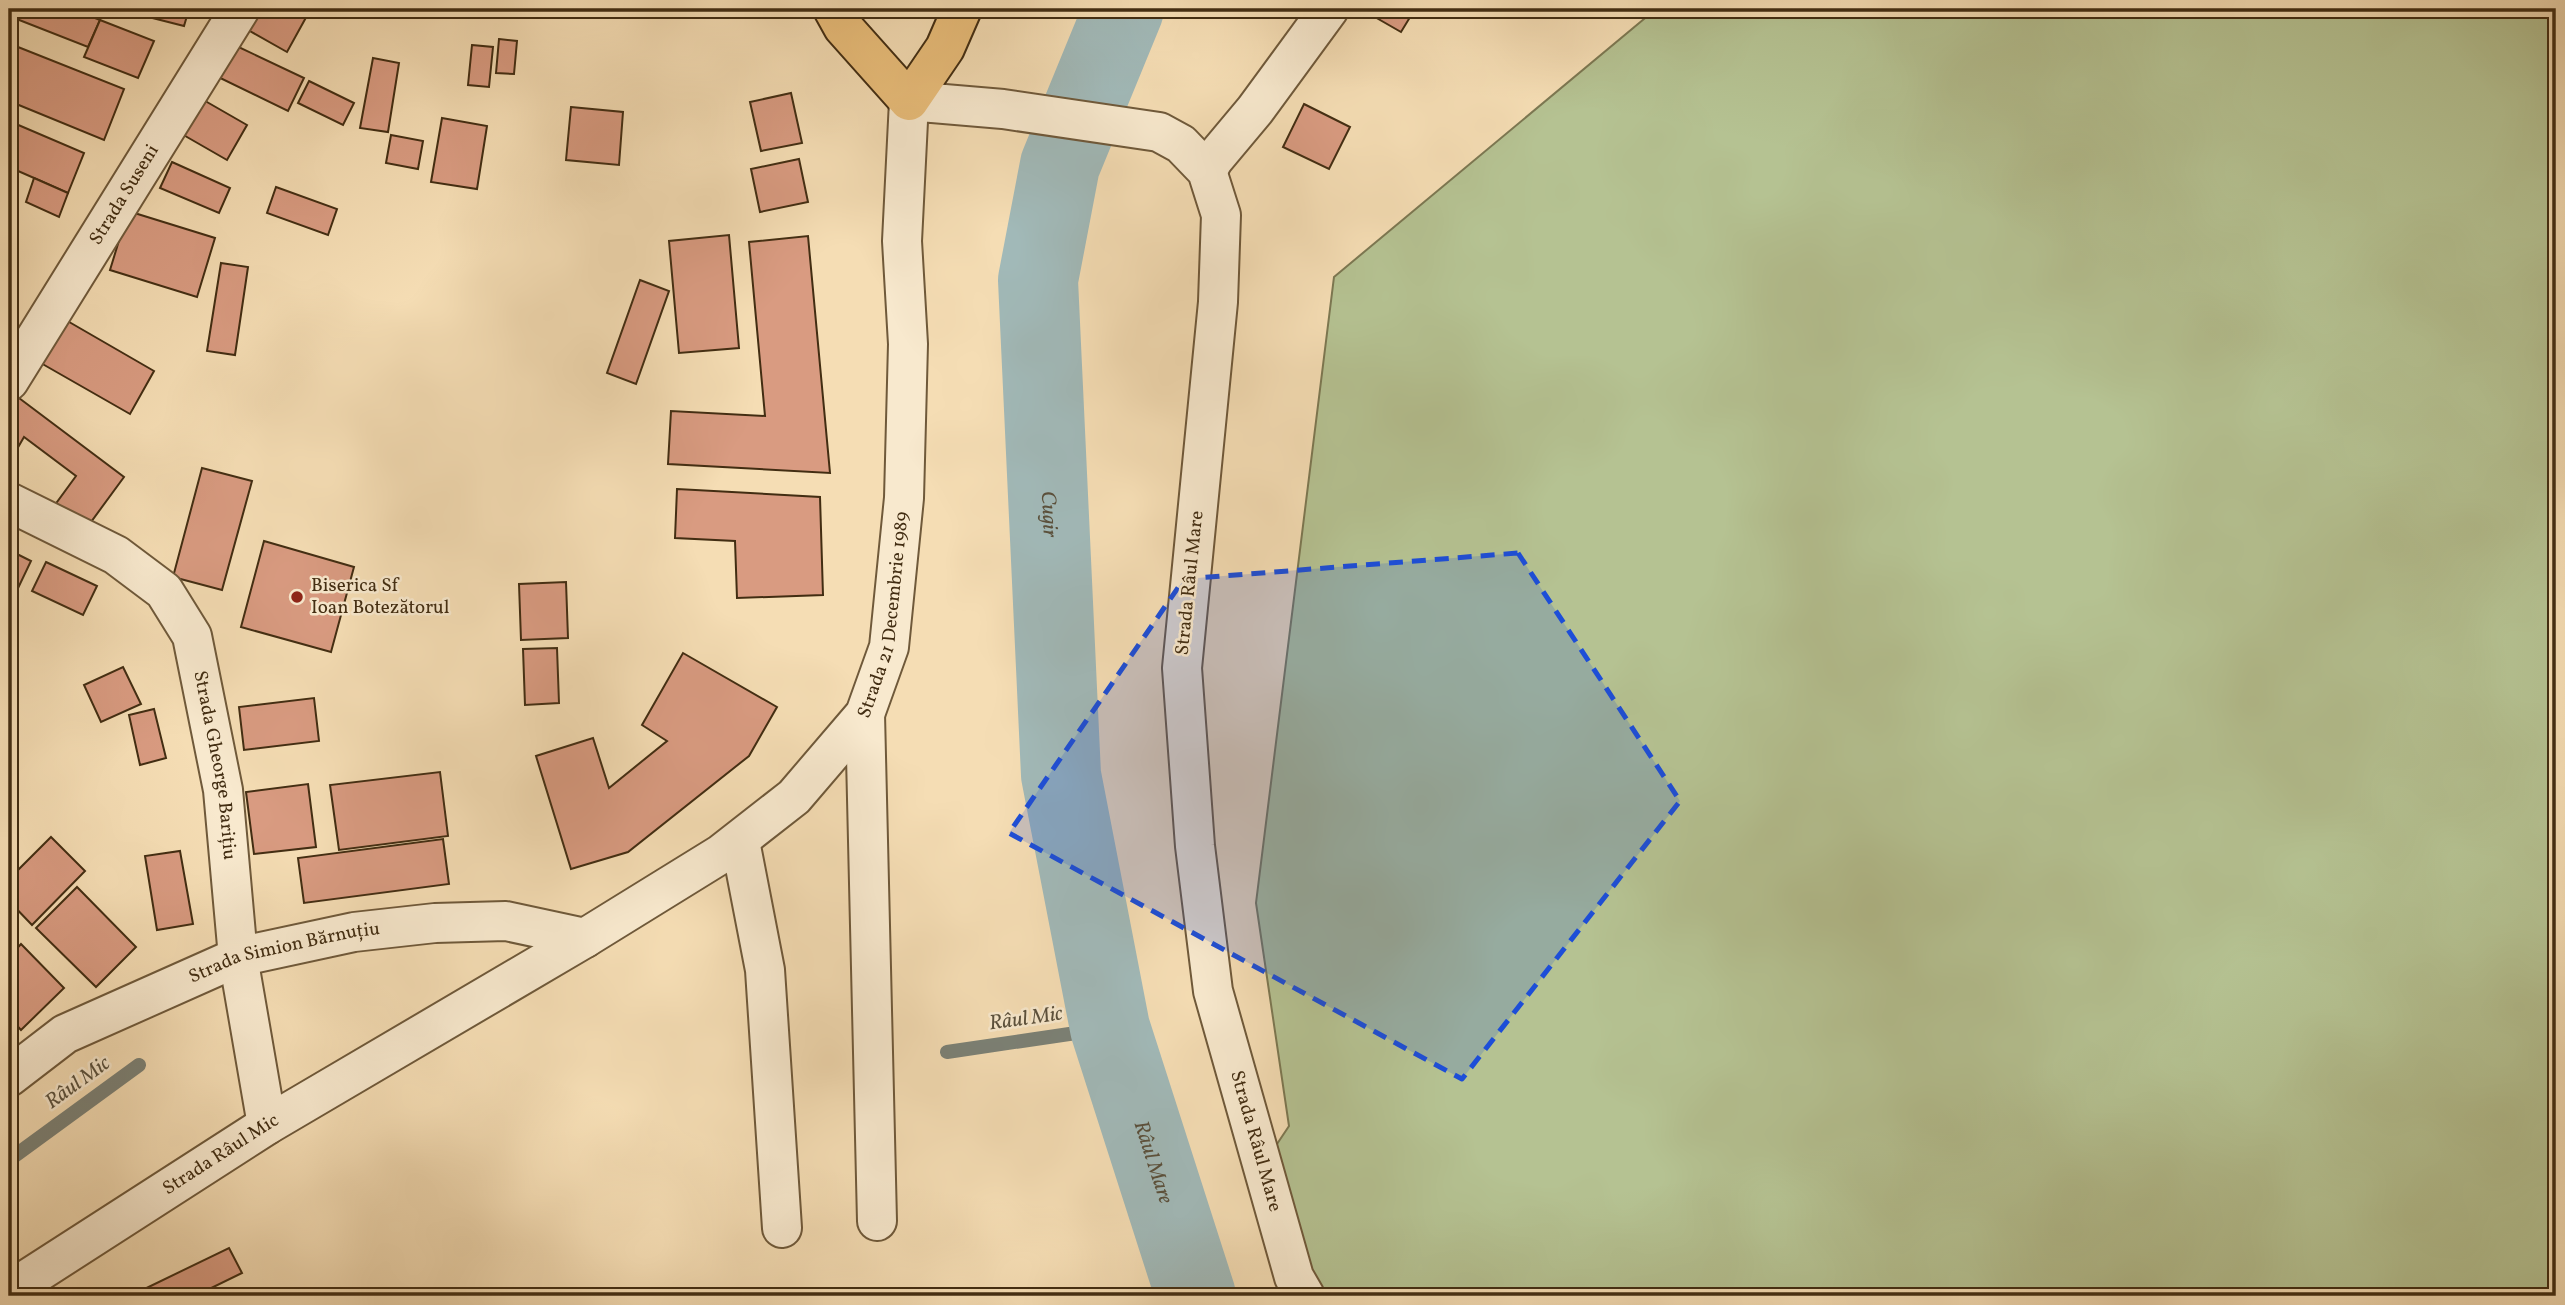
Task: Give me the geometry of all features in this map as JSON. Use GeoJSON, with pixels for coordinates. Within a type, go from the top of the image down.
{"type":"FeatureCollection","features":[{"type":"Feature","properties":{"kind":"main road"},"geometry":{"type":"LineString","coordinates":[[833,9],[843,27],[909,101],[945,48],[962,9]]}},
{"type":"Feature","properties":{"kind":"street","name":"Strada Suseni"},"geometry":{"type":"LineString","coordinates":[[12,366],[240,9]]}},
{"type":"Feature","properties":{"kind":"street"},"geometry":{"type":"LineString","coordinates":[[1207,171],[1329,9]]}},
{"type":"Feature","properties":{"kind":"street","name":"Strada Râul Mare"},"geometry":{"type":"LineString","coordinates":[[909,101],[1027,112],[1158,132],[1181,144],[1207,171],[1221,215],[1218,302],[1182,668],[1195,846],[1213,991],[1294,1277],[1305,1296]]}},
{"type":"Feature","properties":{"kind":"street","name":"Strada 21 Decembrie 1989"},"geometry":{"type":"LineString","coordinates":[[436,1025],[585,938],[740,841],[794,797],[865,714],[889,647],[904,498],[908,344],[902,241],[909,101]]}},
{"type":"Feature","properties":{"kind":"street","name":"Strada Gheorge Barițiu"},"geometry":{"type":"LineString","coordinates":[[9,502],[116,555],[164,592],[191,636],[223,790],[238,957],[267,1125]]}},
{"type":"Feature","properties":{"kind":"street"},"geometry":{"type":"LineString","coordinates":[[865,714],[877,1221]]}},
{"type":"Feature","properties":{"kind":"street"},"geometry":{"type":"LineString","coordinates":[[740,841],[765,970],[782,1228]]}},
{"type":"Feature","properties":{"kind":"street","name":"Strada Simion Bărnuțiu"},"geometry":{"type":"LineString","coordinates":[[9,1077],[65,1034],[238,957],[354,932],[435,923],[506,921],[585,938]]}},
{"type":"Feature","properties":{"kind":"street","name":"Strada Râul Mic"},"geometry":{"type":"LineString","coordinates":[[9,1291],[267,1125],[436,1025]]}},
{"type":"Feature","properties":{"kind":"highlighted area"},"geometry":{"type":"Polygon","coordinates":[[[1518,553],[1680,801],[1462,1079],[1009,833],[1184,579],[1518,553]]]}},
{"type":"Feature","properties":{"kind":"green space"},"geometry":{"type":"Polygon","coordinates":[[[1656,9],[2556,9],[2556,1296],[1286,1296],[1249,1186],[1289,1126],[1256,903],[1334,277],[1656,9]]]}},
{"type":"Feature","properties":{"kind":"building"},"geometry":{"type":"Polygon","coordinates":[[[9,9],[73,9],[100,20],[88,47],[9,16],[9,9]]]}},
{"type":"Feature","properties":{"kind":"building"},"geometry":{"type":"Polygon","coordinates":[[[117,9],[189,9],[184,26],[117,9]]]}},
{"type":"Feature","properties":{"kind":"building"},"geometry":{"type":"Polygon","coordinates":[[[261,9],[304,9],[309,12],[287,52],[248,30],[261,9]]]}},
{"type":"Feature","properties":{"kind":"building"},"geometry":{"type":"Polygon","coordinates":[[[1361,9],[1415,9],[1401,32],[1361,9]]]}},
{"type":"Feature","properties":{"kind":"building"},"geometry":{"type":"Polygon","coordinates":[[[100,20],[154,41],[138,78],[84,57],[100,20]]]}},
{"type":"Feature","properties":{"kind":"building"},"geometry":{"type":"Polygon","coordinates":[[[499,39],[517,41],[514,74],[496,73],[499,39]]]}},
{"type":"Feature","properties":{"kind":"building"},"geometry":{"type":"Polygon","coordinates":[[[228,42],[304,78],[288,111],[212,74],[228,42]]]}},
{"type":"Feature","properties":{"kind":"building"},"geometry":{"type":"Polygon","coordinates":[[[472,45],[493,47],[489,87],[468,85],[472,45]]]}},
{"type":"Feature","properties":{"kind":"building"},"geometry":{"type":"Polygon","coordinates":[[[18,47],[124,89],[104,140],[9,101],[9,71],[18,47]]]}},
{"type":"Feature","properties":{"kind":"building"},"geometry":{"type":"Polygon","coordinates":[[[373,58],[399,63],[388,132],[360,128],[373,58]]]}},
{"type":"Feature","properties":{"kind":"building"},"geometry":{"type":"Polygon","coordinates":[[[309,81],[354,103],[343,125],[298,103],[309,81]]]}},
{"type":"Feature","properties":{"kind":"building"},"geometry":{"type":"Polygon","coordinates":[[[791,93],[802,143],[761,151],[750,102],[791,93]]]}},
{"type":"Feature","properties":{"kind":"building"},"geometry":{"type":"Polygon","coordinates":[[[200,98],[247,125],[227,160],[180,133],[200,98]]]}},
{"type":"Feature","properties":{"kind":"building"},"geometry":{"type":"Polygon","coordinates":[[[1304,104],[1350,127],[1329,169],[1283,147],[1304,104]]]}},
{"type":"Feature","properties":{"kind":"building"},"geometry":{"type":"Polygon","coordinates":[[[571,107],[623,112],[619,165],[566,160],[571,107]]]}},
{"type":"Feature","properties":{"kind":"building"},"geometry":{"type":"Polygon","coordinates":[[[442,118],[487,126],[477,189],[431,182],[442,118]]]}},
{"type":"Feature","properties":{"kind":"building"},"geometry":{"type":"Polygon","coordinates":[[[9,121],[84,153],[68,193],[9,167],[9,121]]]}},
{"type":"Feature","properties":{"kind":"building"},"geometry":{"type":"Polygon","coordinates":[[[391,135],[423,141],[418,169],[386,163],[391,135]]]}},
{"type":"Feature","properties":{"kind":"building"},"geometry":{"type":"Polygon","coordinates":[[[799,159],[808,202],[760,212],[751,169],[799,159]]]}},
{"type":"Feature","properties":{"kind":"building"},"geometry":{"type":"Polygon","coordinates":[[[172,162],[230,188],[219,213],[160,188],[172,162]]]}},
{"type":"Feature","properties":{"kind":"building"},"geometry":{"type":"Polygon","coordinates":[[[34,178],[68,193],[59,217],[26,202],[34,178]]]}},
{"type":"Feature","properties":{"kind":"building"},"geometry":{"type":"Polygon","coordinates":[[[276,187],[337,209],[328,235],[267,213],[276,187]]]}},
{"type":"Feature","properties":{"kind":"building"},"geometry":{"type":"Polygon","coordinates":[[[128,211],[215,238],[197,297],[110,270],[128,211]]]}},
{"type":"Feature","properties":{"kind":"building"},"geometry":{"type":"Polygon","coordinates":[[[729,235],[739,348],[679,353],[669,241],[729,235]]]}},
{"type":"Feature","properties":{"kind":"building"},"geometry":{"type":"Polygon","coordinates":[[[808,236],[830,473],[668,464],[671,411],[765,416],[749,242],[808,236]]]}},
{"type":"Feature","properties":{"kind":"building"},"geometry":{"type":"Polygon","coordinates":[[[221,263],[248,267],[235,355],[207,351],[221,263]]]}},
{"type":"Feature","properties":{"kind":"building"},"geometry":{"type":"Polygon","coordinates":[[[640,280],[669,291],[636,384],[607,373],[640,280]]]}},
{"type":"Feature","properties":{"kind":"building"},"geometry":{"type":"Polygon","coordinates":[[[64,319],[154,371],[130,414],[39,362],[64,319]]]}},
{"type":"Feature","properties":{"kind":"building"},"geometry":{"type":"Polygon","coordinates":[[[15,395],[124,477],[80,537],[49,513],[76,476],[24,437],[9,463],[9,405],[15,395]]]}},
{"type":"Feature","properties":{"kind":"building"},"geometry":{"type":"Polygon","coordinates":[[[202,468],[252,481],[222,590],[173,577],[202,468]]]}},
{"type":"Feature","properties":{"kind":"building"},"geometry":{"type":"Polygon","coordinates":[[[677,489],[820,497],[823,595],[737,598],[735,541],[675,538],[677,489]]]}},
{"type":"Feature","properties":{"kind":"building","name":"Biserica Sf Ioan Botezătorul"},"geometry":{"type":"Polygon","coordinates":[[[264,541],[354,567],[331,652],[241,627],[264,541]]]}},
{"type":"Feature","properties":{"kind":"building"},"geometry":{"type":"Polygon","coordinates":[[[9,550],[31,561],[9,607],[9,550]]]}},
{"type":"Feature","properties":{"kind":"building"},"geometry":{"type":"Polygon","coordinates":[[[46,562],[97,586],[83,615],[32,591],[46,562]]]}},
{"type":"Feature","properties":{"kind":"building"},"geometry":{"type":"Polygon","coordinates":[[[566,582],[568,638],[521,640],[519,584],[566,582]]]}},
{"type":"Feature","properties":{"kind":"building"},"geometry":{"type":"Polygon","coordinates":[[[557,648],[559,703],[525,705],[523,649],[557,648]]]}},
{"type":"Feature","properties":{"kind":"building"},"geometry":{"type":"Polygon","coordinates":[[[683,653],[777,707],[749,756],[628,852],[571,869],[536,756],[593,738],[609,788],[667,741],[642,725],[683,653]]]}},
{"type":"Feature","properties":{"kind":"building"},"geometry":{"type":"Polygon","coordinates":[[[123,667],[141,704],[101,722],[84,685],[123,667]]]}},
{"type":"Feature","properties":{"kind":"building"},"geometry":{"type":"Polygon","coordinates":[[[314,698],[319,741],[244,750],[239,707],[314,698]]]}},
{"type":"Feature","properties":{"kind":"building"},"geometry":{"type":"Polygon","coordinates":[[[154,709],[166,758],[140,765],[129,715],[154,709]]]}},
{"type":"Feature","properties":{"kind":"building"},"geometry":{"type":"Polygon","coordinates":[[[440,772],[448,836],[339,850],[330,785],[440,772]]]}},
{"type":"Feature","properties":{"kind":"building"},"geometry":{"type":"Polygon","coordinates":[[[308,784],[316,847],[254,854],[246,792],[308,784]]]}},
{"type":"Feature","properties":{"kind":"building"},"geometry":{"type":"Polygon","coordinates":[[[51,837],[85,871],[32,925],[9,901],[9,879],[51,837]]]}},
{"type":"Feature","properties":{"kind":"building"},"geometry":{"type":"Polygon","coordinates":[[[443,839],[449,884],[304,903],[298,858],[443,839]]]}},
{"type":"Feature","properties":{"kind":"building"},"geometry":{"type":"Polygon","coordinates":[[[180,851],[193,924],[157,930],[145,856],[180,851]]]}},
{"type":"Feature","properties":{"kind":"building"},"geometry":{"type":"Polygon","coordinates":[[[77,887],[136,947],[96,987],[36,928],[77,887]]]}},
{"type":"Feature","properties":{"kind":"building"},"geometry":{"type":"Polygon","coordinates":[[[21,944],[64,988],[21,1030],[9,1017],[9,957],[21,944]]]}},
{"type":"Feature","properties":{"kind":"building"},"geometry":{"type":"Polygon","coordinates":[[[229,1248],[242,1273],[195,1296],[130,1296],[229,1248]]]}},
{"type":"Feature","properties":{"kind":"waterway","name":"Cugir"},"geometry":{"type":"LineString","coordinates":[[1124,9],[1060,165],[1038,280],[1061,775],[1110,1028],[1196,1296]]}},
{"type":"Feature","properties":{"kind":"waterway","name":"Râul Mic"},"geometry":{"type":"LineString","coordinates":[[947,1052],[1110,1028]]}},
{"type":"Feature","properties":{"kind":"waterway","name":"Râul Mic"},"geometry":{"type":"LineString","coordinates":[[9,1160],[139,1065]]}},
{"type":"Feature","properties":{"kind":"place","name":"Biserica Sf Ioan Botezătorul"},"geometry":{"type":"Point","coordinates":[297,597]}},
{"type":"Feature","properties":{"kind":"water label","name":"Râul Mare"},"geometry":{"type":"Point","coordinates":[1153,1162]}}]}
